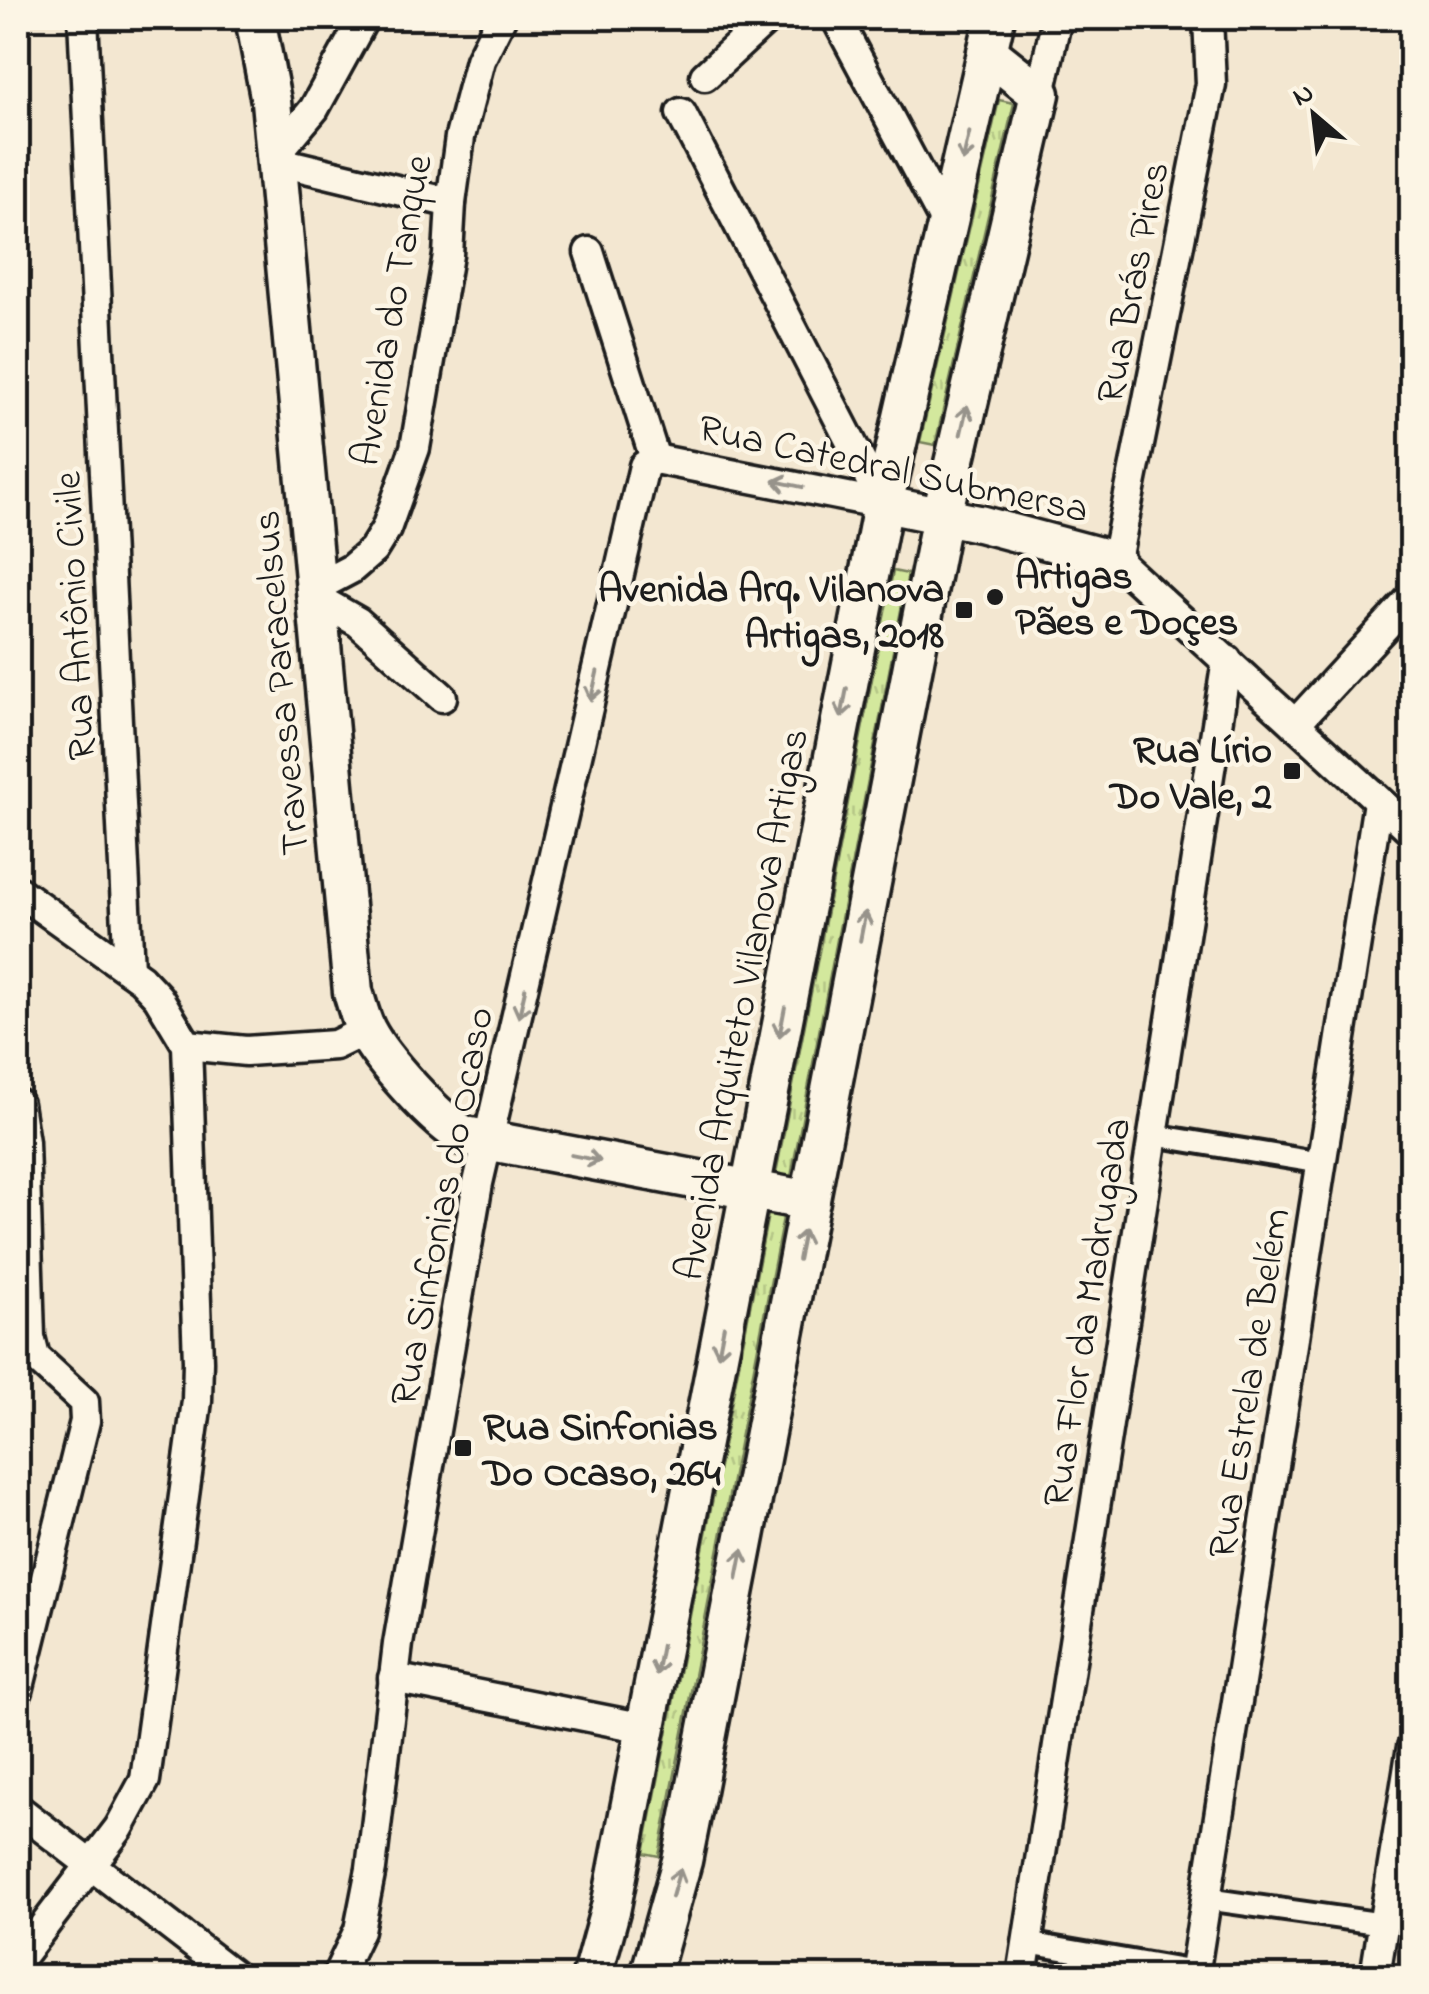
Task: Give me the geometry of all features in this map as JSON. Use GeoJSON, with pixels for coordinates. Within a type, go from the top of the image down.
{"type":"FeatureCollection","features":[{"type":"Feature","properties":{"kind":"main road","name":"Travessa Paracelsus"},"geometry":{"type":"LineString","coordinates":[[255,18],[272,101],[352,992],[366,1030],[382,1056],[444,1124],[465,1136],[810,1200]]}},
{"type":"Feature","properties":{"kind":"main road","name":"Avenida Arquiteto Vilanova Artigas"},"geometry":{"type":"LineString","coordinates":[[592,1976],[611,1906],[883,504],[991,35]]}},
{"type":"Feature","properties":{"kind":"main road","name":"Avenida Arquiteto Vilanova Artigas"},"geometry":{"type":"LineString","coordinates":[[991,35],[1040,94]]}},
{"type":"Feature","properties":{"kind":"main road"},"geometry":{"type":"LineString","coordinates":[[650,1976],[682,1861],[942,515],[1040,94]]}},
{"type":"Feature","properties":{"kind":"street","name":"Rua Antônio Civile"},"geometry":{"type":"LineString","coordinates":[[83,18],[128,970]]}},
{"type":"Feature","properties":{"kind":"street"},"geometry":{"type":"LineString","coordinates":[[364,18],[314,109],[276,158],[451,203]]}},
{"type":"Feature","properties":{"kind":"street","name":"Avenida do Tanque"},"geometry":{"type":"LineString","coordinates":[[318,593],[372,550],[386,529],[415,448],[470,94],[480,60],[502,18]]}},
{"type":"Feature","properties":{"kind":"street"},"geometry":{"type":"LineString","coordinates":[[706,76],[768,18]]}},
{"type":"Feature","properties":{"kind":"street"},"geometry":{"type":"LineString","coordinates":[[836,18],[947,226]]}},
{"type":"Feature","properties":{"kind":"street"},"geometry":{"type":"LineString","coordinates":[[1040,94],[1058,18]]}},
{"type":"Feature","properties":{"kind":"street","name":"Rua Brás Pires"},"geometry":{"type":"LineString","coordinates":[[1116,560],[1211,84],[1208,18]]}},
{"type":"Feature","properties":{"kind":"street"},"geometry":{"type":"LineString","coordinates":[[681,113],[883,504]]}},
{"type":"Feature","properties":{"kind":"street"},"geometry":{"type":"LineString","coordinates":[[589,252],[655,460]]}},
{"type":"Feature","properties":{"kind":"street"},"geometry":{"type":"LineString","coordinates":[[846,428],[859,432],[885,429],[906,404]]}},
{"type":"Feature","properties":{"kind":"street","name":"Rua Catedral Submersa"},"geometry":{"type":"LineString","coordinates":[[655,460],[942,515],[1116,560]]}},
{"type":"Feature","properties":{"kind":"street","name":"Rua Sinfonias do Ocaso"},"geometry":{"type":"LineString","coordinates":[[337,1976],[359,1930],[362,1914],[394,1678],[478,1183],[644,466],[655,460]]}},
{"type":"Feature","properties":{"kind":"street"},"geometry":{"type":"LineString","coordinates":[[1116,560],[1411,829]]}},
{"type":"Feature","properties":{"kind":"street"},"geometry":{"type":"LineString","coordinates":[[318,593],[358,622],[442,696]]}},
{"type":"Feature","properties":{"kind":"street"},"geometry":{"type":"LineString","coordinates":[[1296,724],[1412,597]]}},
{"type":"Feature","properties":{"kind":"street","name":"Rua Flor da Madrugada"},"geometry":{"type":"LineString","coordinates":[[1022,1976],[1227,660]]}},
{"type":"Feature","properties":{"kind":"street","name":"Rua Estrela de Belém"},"geometry":{"type":"LineString","coordinates":[[1195,1974],[1378,802]]}},
{"type":"Feature","properties":{"kind":"street"},"geometry":{"type":"LineString","coordinates":[[18,891],[128,970],[158,997],[187,1045],[198,1362],[145,1780],[135,1803],[18,1960]]}},
{"type":"Feature","properties":{"kind":"street"},"geometry":{"type":"LineString","coordinates":[[187,1045],[246,1051],[335,1045],[366,1030]]}},
{"type":"Feature","properties":{"kind":"street"},"geometry":{"type":"LineString","coordinates":[[18,1104],[24,1142],[30,1337],[35,1357],[84,1402],[85,1420],[18,1691]]}},
{"type":"Feature","properties":{"kind":"street"},"geometry":{"type":"LineString","coordinates":[[1153,1135],[1322,1163]]}},
{"type":"Feature","properties":{"kind":"street"},"geometry":{"type":"LineString","coordinates":[[394,1678],[645,1728]]}},
{"type":"Feature","properties":{"kind":"street"},"geometry":{"type":"LineString","coordinates":[[1375,1976],[1412,1747]]}},
{"type":"Feature","properties":{"kind":"street"},"geometry":{"type":"LineString","coordinates":[[18,1809],[235,1976]]}},
{"type":"Feature","properties":{"kind":"street"},"geometry":{"type":"LineString","coordinates":[[1206,1899],[1384,1924]]}},
{"type":"Feature","properties":{"kind":"street"},"geometry":{"type":"LineString","coordinates":[[1027,1944],[1195,1974]]}},
{"type":"Feature","properties":{"kind":"green space"},"geometry":{"type":"Polygon","coordinates":[[[999,100],[1014,103],[935,445],[920,442],[999,100]]]}},
{"type":"Feature","properties":{"kind":"green space"},"geometry":{"type":"Polygon","coordinates":[[[893,571],[908,574],[659,1856],[644,1853],[893,571]]]}},
{"type":"Feature","properties":{"kind":"place","name":"Artigas Pães e Doçes"},"geometry":{"type":"Point","coordinates":[995,597]}},
{"type":"Feature","properties":{"kind":"place","name":"Avenida Arq. Vilanova Artigas, 2018"},"geometry":{"type":"Point","coordinates":[964,610]}},
{"type":"Feature","properties":{"kind":"place","name":"Rua Lírio Do Vale, 2"},"geometry":{"type":"Point","coordinates":[1292,771]}},
{"type":"Feature","properties":{"kind":"place","name":"Rua Sinfonias Do Ocaso, 264"},"geometry":{"type":"Point","coordinates":[463,1448]}}]}
